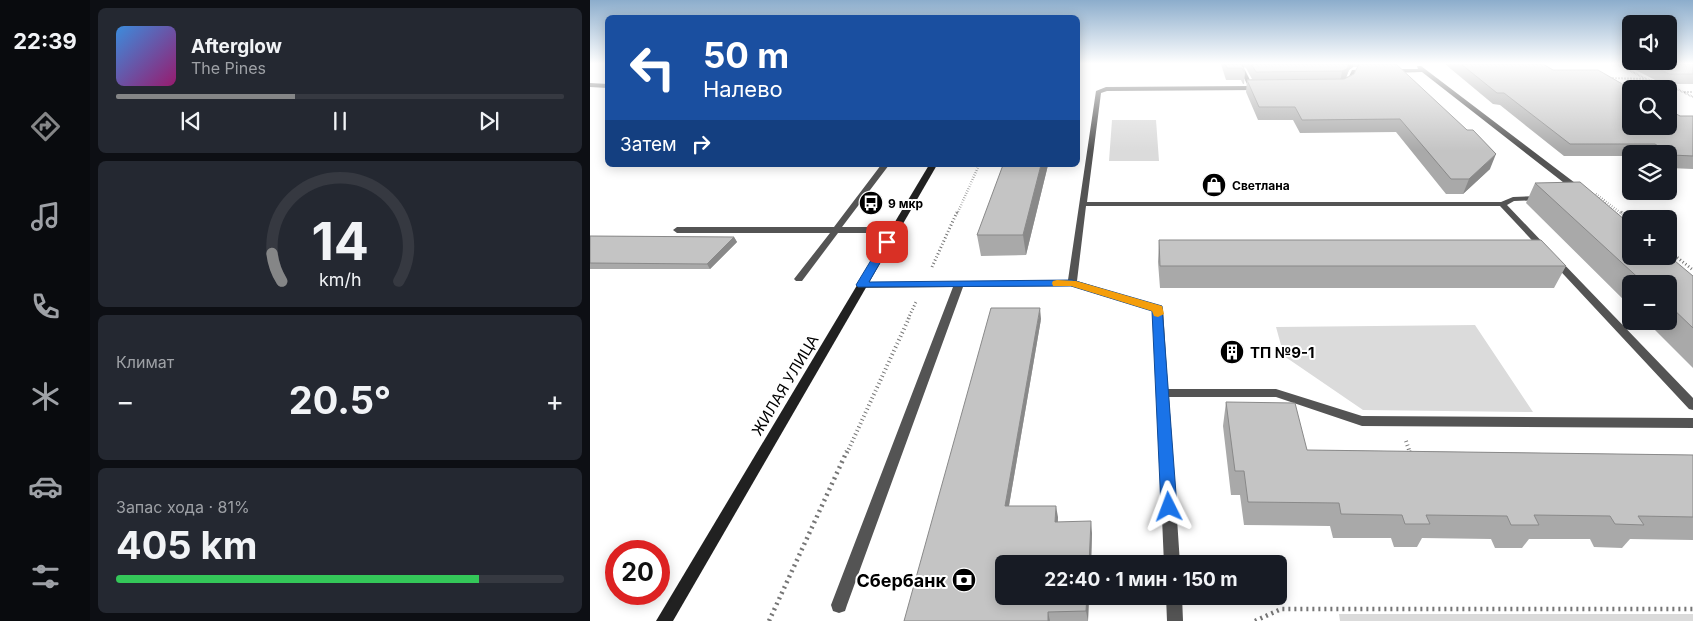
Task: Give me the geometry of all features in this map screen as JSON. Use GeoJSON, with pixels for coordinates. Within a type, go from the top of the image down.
{"type":"FeatureCollection","features":[{"type":"Feature","properties":{"kind":"main road","name":"ЖИЛАЯ УЛИЦА"},"geometry":{"type":"LineString","coordinates":[[664,621],[932,167]]}},
{"type":"Feature","properties":{"kind":"lane"},"geometry":{"type":"LineString","coordinates":[[1072,283],[1098,93]]}},
{"type":"Feature","properties":{"kind":"lane"},"geometry":{"type":"LineString","coordinates":[[1453,93],[1590,198],[1570,198]]}},
{"type":"Feature","properties":{"kind":"lane"},"geometry":{"type":"LineString","coordinates":[[800,279],[883,167]]}},
{"type":"Feature","properties":{"kind":"lane"},"geometry":{"type":"LineString","coordinates":[[1083,204],[1502,204],[1513,199],[1551,198]]}},
{"type":"Feature","properties":{"kind":"lane"},"geometry":{"type":"LineString","coordinates":[[1502,204],[1693,406]]}},
{"type":"Feature","properties":{"kind":"lane"},"geometry":{"type":"LineString","coordinates":[[677,230],[894,230]]}},
{"type":"Feature","properties":{"kind":"lane"},"geometry":{"type":"LineString","coordinates":[[862,285],[1072,283],[1158,309],[1172,555]]}},
{"type":"Feature","properties":{"kind":"lane"},"geometry":{"type":"LineString","coordinates":[[839,604],[959,284]]}},
{"type":"Feature","properties":{"kind":"lane"},"geometry":{"type":"LineString","coordinates":[[1164,393],[1276,393],[1362,421],[1693,423]]}},
{"type":"Feature","properties":{"kind":"lane"},"geometry":{"type":"LineString","coordinates":[[1174,605],[1175,621]]}},
{"type":"Feature","properties":{"kind":"path"},"geometry":{"type":"LineString","coordinates":[[769,621],[978,167]]}},
{"type":"Feature","properties":{"kind":"path"},"geometry":{"type":"LineString","coordinates":[[1677,257],[1693,270]]}},
{"type":"Feature","properties":{"kind":"path"},"geometry":{"type":"LineString","coordinates":[[1398,421],[1411,454],[1420,455]]}},
{"type":"Feature","properties":{"kind":"path"},"geometry":{"type":"LineString","coordinates":[[1254,621],[1281,609],[1693,609]]}},
{"type":"Feature","properties":{"kind":"shaded area"},"geometry":{"type":"Polygon","coordinates":[[[1112,120],[1156,120],[1159,161],[1109,161],[1112,120]]]}},
{"type":"Feature","properties":{"kind":"shaded area"},"geometry":{"type":"Polygon","coordinates":[[[1475,325],[1533,412],[1363,410],[1284,356],[1276,327],[1475,325]]]}},
{"type":"Feature","properties":{"kind":"shaded area"},"geometry":{"type":"Polygon","coordinates":[[[1339,614],[1693,614],[1693,621],[1340,621],[1339,614]]]}},
{"type":"Feature","properties":{"kind":"building"},"geometry":{"type":"Polygon","coordinates":[[[1253,93],[1427,93],[1467,130],[1473,130],[1496,154],[1469,179],[1451,179],[1400,119],[1302,120],[1295,107],[1259,107],[1253,93]]]}},
{"type":"Feature","properties":{"kind":"building"},"geometry":{"type":"Polygon","coordinates":[[[1497,93],[1622,93],[1622,135],[1677,135],[1677,114],[1693,116],[1693,156],[1677,155],[1677,145],[1570,144],[1504,93],[1497,93]]]}},
{"type":"Feature","properties":{"kind":"building"},"geometry":{"type":"Polygon","coordinates":[[[1002,167],[1040,167],[1023,235],[977,235],[1002,167]]]}},
{"type":"Feature","properties":{"kind":"building"},"geometry":{"type":"Polygon","coordinates":[[[1580,182],[1622,217],[1622,263],[1535,183],[1580,182]]]}},
{"type":"Feature","properties":{"kind":"building"},"geometry":{"type":"Polygon","coordinates":[[[590,236],[734,237],[707,264],[590,263],[590,236]]]}},
{"type":"Feature","properties":{"kind":"building"},"geometry":{"type":"Polygon","coordinates":[[[1159,240],[1541,240],[1566,266],[1160,266],[1159,240]]]}},
{"type":"Feature","properties":{"kind":"building"},"geometry":{"type":"Polygon","coordinates":[[[1677,263],[1693,276],[1693,328],[1677,313],[1677,275],[1635,275],[1624,265],[1677,265],[1677,263]]]}},
{"type":"Feature","properties":{"kind":"building"},"geometry":{"type":"Polygon","coordinates":[[[991,308],[1040,308],[1005,506],[1056,506],[1055,522],[1091,521],[1089,555],[995,555],[995,605],[1086,605],[1086,611],[1048,612],[1048,621],[904,621],[991,308]]]}},
{"type":"Feature","properties":{"kind":"building"},"geometry":{"type":"Polygon","coordinates":[[[1226,402],[1295,403],[1307,450],[1693,455],[1693,517],[1638,516],[1644,525],[1615,524],[1610,516],[1534,515],[1539,525],[1511,525],[1507,516],[1426,515],[1430,524],[1405,524],[1402,515],[1341,514],[1339,503],[1248,502],[1244,471],[1235,471],[1226,402]]]}},
{"type":"Feature","properties":{"kind":"slow traffic"},"geometry":{"type":"LineString","coordinates":[[1057,283],[1072,283],[1158,309],[1158,314]]}},
{"type":"Feature","properties":{"kind":"place","name":"Светлана"},"geometry":{"type":"Point","coordinates":[1214,185]}},
{"type":"Feature","properties":{"kind":"place","name":"9 мкр"},"geometry":{"type":"Point","coordinates":[871,203]}},
{"type":"Feature","properties":{"kind":"place","name":"ТП №9-1"},"geometry":{"type":"Point","coordinates":[1232,352]}},
{"type":"Feature","properties":{"kind":"place","name":"Сбербанк"},"geometry":{"type":"Point","coordinates":[964,580]}},
{"type":"Feature","properties":{"kind":"route"},"geometry":{"type":"LineString","coordinates":[[887,242],[862,285],[1072,283],[1158,309],[1169,507]]}}]}
